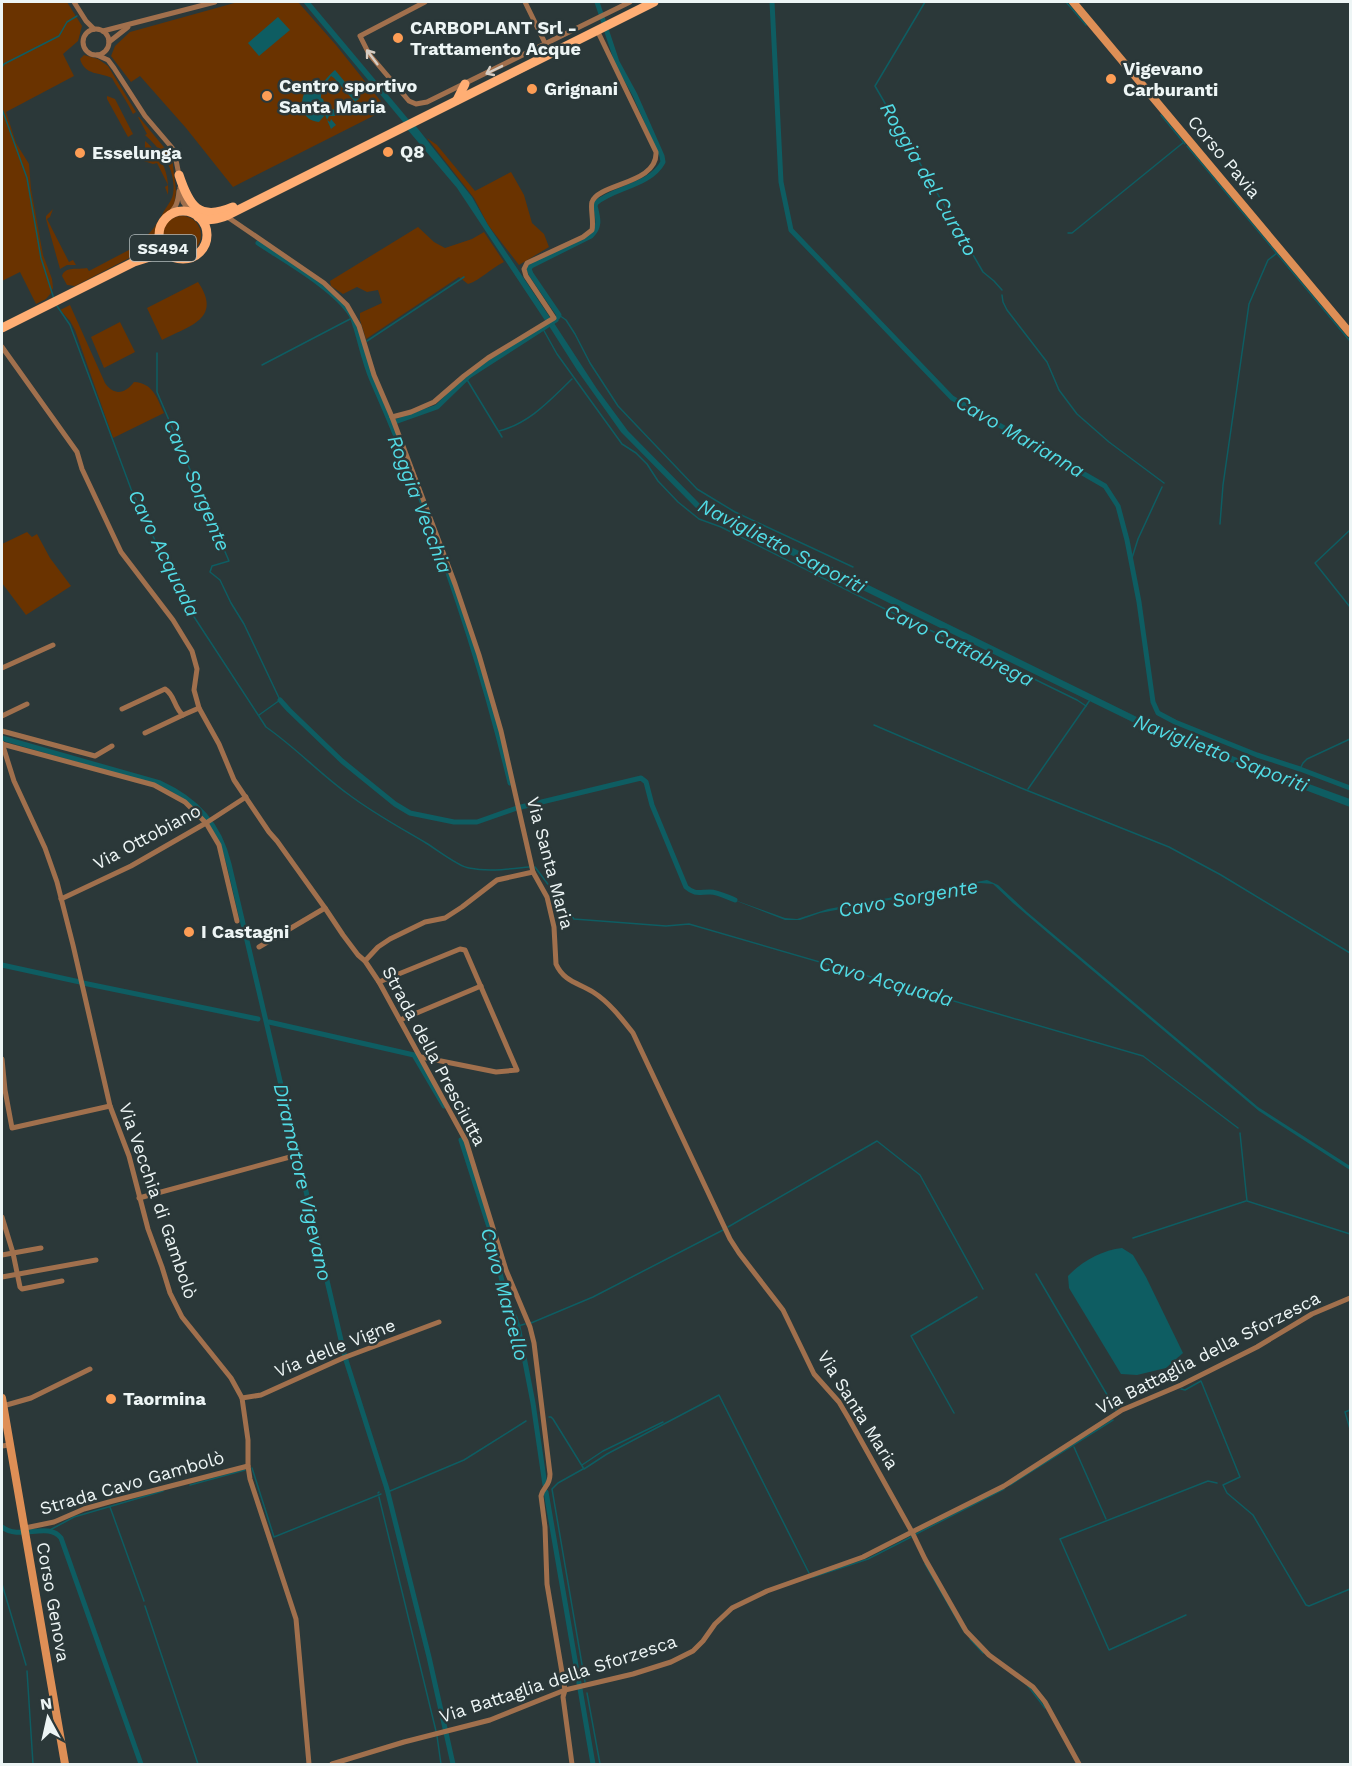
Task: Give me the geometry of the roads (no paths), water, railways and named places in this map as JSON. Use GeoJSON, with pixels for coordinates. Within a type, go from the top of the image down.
{"type":"FeatureCollection","features":[{"type":"Feature","properties":{"kind":"main road","name":"SS494"},"geometry":{"type":"LineString","coordinates":[[134,262],[169,254],[177,257],[190,257],[201,250],[215,224],[226,216],[654,2]]}},
{"type":"Feature","properties":{"kind":"main road","name":"Corso Pavia"},"geometry":{"type":"LineString","coordinates":[[1073,2],[1350,333]]}},
{"type":"Feature","properties":{"kind":"main road"},"geometry":{"type":"LineString","coordinates":[[457,100],[465,84]]}},
{"type":"Feature","properties":{"kind":"main road"},"geometry":{"type":"LineString","coordinates":[[179,177],[187,197],[194,206],[203,211],[226,210],[278,190]]}},
{"type":"Feature","properties":{"kind":"main road","name":"SS494"},"geometry":{"type":"LineString","coordinates":[[2,328],[134,262],[148,252],[159,237],[162,223],[167,216],[179,211],[204,220],[226,216]]}},
{"type":"Feature","properties":{"kind":"main road","name":"SS494"},"geometry":{"type":"LineString","coordinates":[[195,215],[205,227],[206,239]]}},
{"type":"Feature","properties":{"kind":"main road","name":"SS494"},"geometry":{"type":"LineString","coordinates":[[159,237],[162,246],[169,254]]}},
{"type":"Feature","properties":{"kind":"main road"},"geometry":{"type":"LineString","coordinates":[[2,335],[56,303]]}},
{"type":"Feature","properties":{"kind":"main road","name":"Corso Genova"},"geometry":{"type":"LineString","coordinates":[[2,1402],[5,1446],[25,1531],[65,1764]]}},
{"type":"Feature","properties":{"kind":"street"},"geometry":{"type":"LineString","coordinates":[[74,2],[91,31]]}},
{"type":"Feature","properties":{"kind":"street"},"geometry":{"type":"LineString","coordinates":[[195,215],[183,202],[174,150],[145,116],[108,60],[88,52],[84,39],[91,31],[103,31],[215,2]]}},
{"type":"Feature","properties":{"kind":"street"},"geometry":{"type":"LineString","coordinates":[[425,2],[360,36],[369,54],[409,101],[416,104],[427,102],[465,84],[630,2]]}},
{"type":"Feature","properties":{"kind":"street"},"geometry":{"type":"LineString","coordinates":[[525,2],[546,45]]}},
{"type":"Feature","properties":{"kind":"street"},"geometry":{"type":"LineString","coordinates":[[98,55],[105,52],[109,44],[131,24]]}},
{"type":"Feature","properties":{"kind":"street"},"geometry":{"type":"LineString","coordinates":[[394,421],[435,402],[488,358],[551,320],[526,276],[524,269],[527,263],[583,237],[592,230],[591,204],[593,199],[607,190],[641,176],[657,159],[656,152],[601,28]]}},
{"type":"Feature","properties":{"kind":"street"},"geometry":{"type":"LineString","coordinates":[[103,31],[107,34],[109,53],[114,68]]}},
{"type":"Feature","properties":{"kind":"street"},"geometry":{"type":"LineString","coordinates":[[167,216],[178,203],[179,177]]}},
{"type":"Feature","properties":{"kind":"street","name":"Via Santa Maria"},"geometry":{"type":"LineString","coordinates":[[226,216],[324,283],[337,294],[355,317],[374,375],[394,421],[479,655],[501,732],[533,872],[547,897],[554,927],[558,969],[570,981],[594,993],[621,1018],[633,1034],[730,1239],[783,1310],[814,1374],[839,1402],[966,1631],[989,1655],[1033,1687],[1046,1702],[1079,1764]]}},
{"type":"Feature","properties":{"kind":"street","name":"Strada della Presciutta"},"geometry":{"type":"LineString","coordinates":[[2,347],[76,452],[121,552],[173,620],[192,651],[197,669],[194,690],[199,708],[219,744],[234,780],[358,956],[365,961],[379,982],[466,1141],[506,1270],[530,1327],[534,1343],[550,1474],[550,1482],[542,1491],[541,1496],[545,1527],[547,1584],[565,1690],[563,1697],[572,1764]]}},
{"type":"Feature","properties":{"kind":"street"},"geometry":{"type":"LineString","coordinates":[[2,668],[53,645]]}},
{"type":"Feature","properties":{"kind":"street"},"geometry":{"type":"LineString","coordinates":[[122,709],[165,689],[169,691],[179,712],[183,715]]}},
{"type":"Feature","properties":{"kind":"street"},"geometry":{"type":"LineString","coordinates":[[2,717],[27,704]]}},
{"type":"Feature","properties":{"kind":"street"},"geometry":{"type":"LineString","coordinates":[[145,733],[199,708]]}},
{"type":"Feature","properties":{"kind":"street"},"geometry":{"type":"LineString","coordinates":[[2,731],[94,756],[112,746]]}},
{"type":"Feature","properties":{"kind":"street"},"geometry":{"type":"LineString","coordinates":[[2,744],[154,785],[185,802],[208,822],[216,840],[221,852],[237,921]]}},
{"type":"Feature","properties":{"kind":"street","name":"Via Vecchia di Gambolò"},"geometry":{"type":"LineString","coordinates":[[2,744],[14,781],[45,848],[61,899],[110,1106],[129,1156],[148,1229],[170,1293],[177,1309],[231,1378],[242,1398],[248,1440],[248,1466],[253,1488],[296,1618],[309,1764]]}},
{"type":"Feature","properties":{"kind":"street","name":"Via Ottobiano"},"geometry":{"type":"LineString","coordinates":[[61,899],[131,866],[208,822],[246,797]]}},
{"type":"Feature","properties":{"kind":"street"},"geometry":{"type":"LineString","coordinates":[[365,961],[378,947],[390,939],[425,922],[445,918],[497,880],[533,872]]}},
{"type":"Feature","properties":{"kind":"street"},"geometry":{"type":"LineString","coordinates":[[259,947],[325,908]]}},
{"type":"Feature","properties":{"kind":"street"},"geometry":{"type":"LineString","coordinates":[[379,982],[460,949],[465,951],[517,1070],[496,1072],[421,1057]]}},
{"type":"Feature","properties":{"kind":"street"},"geometry":{"type":"LineString","coordinates":[[400,1020],[481,986]]}},
{"type":"Feature","properties":{"kind":"street"},"geometry":{"type":"LineString","coordinates":[[2,1059],[12,1128],[110,1106]]}},
{"type":"Feature","properties":{"kind":"street"},"geometry":{"type":"LineString","coordinates":[[139,1198],[301,1154]]}},
{"type":"Feature","properties":{"kind":"street"},"geometry":{"type":"LineString","coordinates":[[2,1217],[20,1287],[22,1289],[62,1281]]}},
{"type":"Feature","properties":{"kind":"street"},"geometry":{"type":"LineString","coordinates":[[2,1256],[41,1248]]}},
{"type":"Feature","properties":{"kind":"street"},"geometry":{"type":"LineString","coordinates":[[2,1277],[96,1260]]}},
{"type":"Feature","properties":{"kind":"street","name":"Via Battaglia della Sforzesca"},"geometry":{"type":"LineString","coordinates":[[332,1764],[489,1720],[565,1690],[633,1674],[671,1662],[693,1651],[704,1641],[715,1624],[732,1608],[767,1591],[863,1557],[1004,1486],[1122,1410],[1181,1385],[1257,1347],[1312,1314],[1350,1298]]}},
{"type":"Feature","properties":{"kind":"street","name":"Via delle Vigne"},"geometry":{"type":"LineString","coordinates":[[242,1398],[261,1395],[346,1357],[439,1322]]}},
{"type":"Feature","properties":{"kind":"street"},"geometry":{"type":"LineString","coordinates":[[2,1402],[31,1398],[90,1369]]}},
{"type":"Feature","properties":{"kind":"street","name":"Strada Cavo Gambolò"},"geometry":{"type":"LineString","coordinates":[[25,1531],[84,1509],[248,1466]]}},
{"type":"Feature","properties":{"kind":"water"},"geometry":{"type":"Polygon","coordinates":[[[303,2],[310,2],[409,120],[404,123],[303,2]]]}},
{"type":"Feature","properties":{"kind":"water"},"geometry":{"type":"Polygon","coordinates":[[[278,17],[290,30],[259,56],[248,43],[278,17]]]}},
{"type":"Feature","properties":{"kind":"water"},"geometry":{"type":"Polygon","coordinates":[[[335,70],[359,99],[355,102],[331,76],[321,90],[321,98],[324,102],[319,100],[317,103],[326,112],[334,109],[335,116],[329,116],[327,120],[325,115],[319,122],[305,115],[302,100],[306,90],[312,88],[319,91],[325,80],[335,70]]]}},
{"type":"Feature","properties":{"kind":"water"},"geometry":{"type":"Polygon","coordinates":[[[331,119],[336,125],[331,129],[327,120],[330,122],[331,119]]]}},
{"type":"Feature","properties":{"kind":"water"},"geometry":{"type":"Polygon","coordinates":[[[415,125],[472,197],[551,319],[546,322],[457,188],[407,129],[415,125]]]}},
{"type":"Feature","properties":{"kind":"water","name":"Naviglietto Saporiti"},"geometry":{"type":"Polygon","coordinates":[[[554,323],[597,389],[628,431],[700,504],[1143,720],[1191,741],[1350,799],[1350,807],[1159,735],[697,509],[621,432],[549,326],[554,323]]]}},
{"type":"Feature","properties":{"kind":"water"},"geometry":{"type":"Polygon","coordinates":[[[987,880],[998,885],[1258,1107],[1350,1166],[1350,1170],[1259,1111],[993,884],[980,883],[820,913],[800,920],[785,920],[729,898],[785,918],[797,919],[828,909],[987,880]]]}},
{"type":"Feature","properties":{"kind":"water"},"geometry":{"type":"Polygon","coordinates":[[[1122,1248],[1133,1255],[1146,1277],[1183,1353],[1166,1368],[1137,1375],[1121,1374],[1069,1288],[1068,1276],[1079,1266],[1100,1254],[1122,1248]]]}},
{"type":"Feature","properties":{"kind":"waterway"},"geometry":{"type":"LineString","coordinates":[[558,317],[559,315],[531,274],[529,269],[531,266],[591,236],[597,225],[596,203],[650,176],[663,162],[635,95],[617,62],[597,2]]}},
{"type":"Feature","properties":{"kind":"waterway","name":"Cavo Marianna"},"geometry":{"type":"LineString","coordinates":[[772,2],[781,182],[791,230],[952,398],[1105,486],[1118,506],[1127,540],[1139,602],[1153,702],[1158,713],[1257,755],[1350,788]]}},
{"type":"Feature","properties":{"kind":"waterway","name":"Roggia del Curato"},"geometry":{"type":"LineString","coordinates":[[925,2],[875,86],[983,272],[1002,290]]}},
{"type":"Feature","properties":{"kind":"waterway"},"geometry":{"type":"LineString","coordinates":[[1066,2],[1086,25]]}},
{"type":"Feature","properties":{"kind":"waterway","name":"Cavo Acquada"},"geometry":{"type":"LineString","coordinates":[[2,67],[59,36],[67,22],[77,16]]}},
{"type":"Feature","properties":{"kind":"waterway","name":"Cavo Acquada"},"geometry":{"type":"LineString","coordinates":[[2,109],[27,178],[41,258],[54,299]]}},
{"type":"Feature","properties":{"kind":"waterway"},"geometry":{"type":"LineString","coordinates":[[1161,115],[1185,144]]}},
{"type":"Feature","properties":{"kind":"waterway"},"geometry":{"type":"LineString","coordinates":[[1068,233],[1072,233],[1184,142]]}},
{"type":"Feature","properties":{"kind":"waterway"},"geometry":{"type":"LineString","coordinates":[[1187,146],[1350,341]]}},
{"type":"Feature","properties":{"kind":"waterway","name":"Roggia Vecchia"},"geometry":{"type":"LineString","coordinates":[[258,243],[334,295],[353,318],[370,374],[413,478],[450,578],[483,680],[510,783]]}},
{"type":"Feature","properties":{"kind":"waterway"},"geometry":{"type":"LineString","coordinates":[[1220,524],[1223,485],[1249,304],[1268,260],[1277,253]]}},
{"type":"Feature","properties":{"kind":"waterway"},"geometry":{"type":"LineString","coordinates":[[367,341],[464,277]]}},
{"type":"Feature","properties":{"kind":"waterway","name":"Roggia del Curato"},"geometry":{"type":"LineString","coordinates":[[1002,295],[1007,310],[1047,362],[1059,390],[1077,414],[1109,442],[1164,483]]}},
{"type":"Feature","properties":{"kind":"waterway","name":"Cavo Acquada"},"geometry":{"type":"LineString","coordinates":[[57,306],[70,325],[131,489],[183,600],[266,727],[357,801],[459,865],[484,870],[529,867]]}},
{"type":"Feature","properties":{"kind":"waterway","name":"Naviglietto Saporiti"},"geometry":{"type":"LineString","coordinates":[[559,315],[566,320],[618,406],[697,489],[735,512],[853,567]]}},
{"type":"Feature","properties":{"kind":"waterway"},"geometry":{"type":"LineString","coordinates":[[262,365],[352,318]]}},
{"type":"Feature","properties":{"kind":"waterway"},"geometry":{"type":"LineString","coordinates":[[392,423],[437,407],[469,376],[556,320]]}},
{"type":"Feature","properties":{"kind":"waterway","name":"Cavo Cattabrega"},"geometry":{"type":"LineString","coordinates":[[543,329],[557,354],[622,444],[636,453],[678,502],[699,519],[721,527],[1086,706]]}},
{"type":"Feature","properties":{"kind":"waterway","name":"Cavo Sorgente"},"geometry":{"type":"LineString","coordinates":[[157,353],[157,392],[229,561],[212,566],[210,572],[220,580],[280,700],[259,715]]}},
{"type":"Feature","properties":{"kind":"waterway"},"geometry":{"type":"LineString","coordinates":[[466,378],[502,437]]}},
{"type":"Feature","properties":{"kind":"waterway"},"geometry":{"type":"LineString","coordinates":[[499,431],[530,417],[572,379]]}},
{"type":"Feature","properties":{"kind":"waterway","name":"Roggia del Curato"},"geometry":{"type":"LineString","coordinates":[[1131,561],[1138,539],[1162,487]]}},
{"type":"Feature","properties":{"kind":"waterway"},"geometry":{"type":"LineString","coordinates":[[1350,530],[1315,563],[1350,607]]}},
{"type":"Feature","properties":{"kind":"waterway","name":"Cavo Sorgente"},"geometry":{"type":"LineString","coordinates":[[280,700],[342,761],[395,804],[410,813],[454,822],[477,822],[517,808]]}},
{"type":"Feature","properties":{"kind":"waterway","name":"Cavo Cattabrega"},"geometry":{"type":"LineString","coordinates":[[1028,789],[1090,700]]}},
{"type":"Feature","properties":{"kind":"waterway","name":"Cavo Cattabrega"},"geometry":{"type":"LineString","coordinates":[[874,725],[1021,788],[1169,847],[1221,875],[1350,953]]}},
{"type":"Feature","properties":{"kind":"waterway","name":"Diramatore Vigevano"},"geometry":{"type":"LineString","coordinates":[[2,738],[160,783],[185,797],[205,815],[213,825],[225,850],[345,1357],[387,1489],[453,1764]]}},
{"type":"Feature","properties":{"kind":"waterway","name":"Naviglietto Saporiti"},"geometry":{"type":"LineString","coordinates":[[1300,769],[1307,759],[1350,739]]}},
{"type":"Feature","properties":{"kind":"waterway","name":"Cavo Sorgente"},"geometry":{"type":"LineString","coordinates":[[521,807],[641,778],[646,782],[652,805],[686,887],[695,892],[716,893],[735,900]]}},
{"type":"Feature","properties":{"kind":"waterway","name":"Cavo Acquada"},"geometry":{"type":"LineString","coordinates":[[535,867],[574,919],[666,926],[689,924],[1143,1056],[1238,1128]]}},
{"type":"Feature","properties":{"kind":"waterway","name":"Cavo Marcello"},"geometry":{"type":"LineString","coordinates":[[2,965],[80,982]]}},
{"type":"Feature","properties":{"kind":"waterway","name":"Cavo Marcello"},"geometry":{"type":"LineString","coordinates":[[83,983],[258,1019]]}},
{"type":"Feature","properties":{"kind":"waterway","name":"Cavo Marcello"},"geometry":{"type":"LineString","coordinates":[[269,1022],[414,1055],[444,1106]]}},
{"type":"Feature","properties":{"kind":"waterway","name":"Cavo Acquada"},"geometry":{"type":"LineString","coordinates":[[1240,1133],[1247,1201],[1350,1234]]}},
{"type":"Feature","properties":{"kind":"waterway","name":"Cavo Marcello"},"geometry":{"type":"LineString","coordinates":[[461,1140],[490,1230],[502,1281],[518,1326],[533,1403],[545,1485]]}},
{"type":"Feature","properties":{"kind":"waterway"},"geometry":{"type":"LineString","coordinates":[[728,1227],[877,1141],[920,1175],[983,1289]]}},
{"type":"Feature","properties":{"kind":"waterway"},"geometry":{"type":"LineString","coordinates":[[1133,1238],[1246,1201]]}},
{"type":"Feature","properties":{"kind":"waterway"},"geometry":{"type":"LineString","coordinates":[[531,1323],[593,1297],[723,1230]]}},
{"type":"Feature","properties":{"kind":"waterway"},"geometry":{"type":"LineString","coordinates":[[1036,1274],[1116,1410]]}},
{"type":"Feature","properties":{"kind":"waterway"},"geometry":{"type":"LineString","coordinates":[[954,1413],[911,1336],[977,1297]]}},
{"type":"Feature","properties":{"kind":"waterway","name":"Cavo Marcello"},"geometry":{"type":"LineString","coordinates":[[518,1326],[525,1324]]}},
{"type":"Feature","properties":{"kind":"waterway"},"geometry":{"type":"LineString","coordinates":[[1181,1389],[1185,1390],[1201,1381],[1240,1477],[1223,1485],[1227,1493],[1253,1515],[1306,1605],[1309,1606],[1350,1589]]}},
{"type":"Feature","properties":{"kind":"waterway"},"geometry":{"type":"LineString","coordinates":[[549,1417],[553,1419],[584,1469],[607,1454],[719,1395],[809,1573]]}},
{"type":"Feature","properties":{"kind":"waterway"},"geometry":{"type":"LineString","coordinates":[[1350,1410],[1345,1412],[1350,1429]]}},
{"type":"Feature","properties":{"kind":"waterway"},"geometry":{"type":"LineString","coordinates":[[1010,1485],[1113,1420]]}},
{"type":"Feature","properties":{"kind":"waterway"},"geometry":{"type":"LineString","coordinates":[[390,1491],[464,1460],[526,1421]]}},
{"type":"Feature","properties":{"kind":"waterway"},"geometry":{"type":"LineString","coordinates":[[582,1465],[603,1451],[663,1422]]}},
{"type":"Feature","properties":{"kind":"waterway"},"geometry":{"type":"LineString","coordinates":[[1074,1447],[1106,1519]]}},
{"type":"Feature","properties":{"kind":"waterway"},"geometry":{"type":"LineString","coordinates":[[252,1468],[274,1537],[381,1494]]}},
{"type":"Feature","properties":{"kind":"waterway"},"geometry":{"type":"LineString","coordinates":[[583,1469],[552,1489],[585,1682]]}},
{"type":"Feature","properties":{"kind":"waterway"},"geometry":{"type":"LineString","coordinates":[[190,1485],[245,1470]]}},
{"type":"Feature","properties":{"kind":"waterway"},"geometry":{"type":"LineString","coordinates":[[1186,1615],[1109,1650],[1060,1539],[1208,1481],[1217,1483]]}},
{"type":"Feature","properties":{"kind":"waterway"},"geometry":{"type":"LineString","coordinates":[[916,1534],[1004,1489]]}},
{"type":"Feature","properties":{"kind":"waterway"},"geometry":{"type":"LineString","coordinates":[[48,1531],[74,1517],[163,1491]]}},
{"type":"Feature","properties":{"kind":"waterway","name":"Cavo Marcello"},"geometry":{"type":"LineString","coordinates":[[546,1492],[593,1764]]}},
{"type":"Feature","properties":{"kind":"waterway"},"geometry":{"type":"LineString","coordinates":[[379,1497],[436,1731]]}},
{"type":"Feature","properties":{"kind":"waterway"},"geometry":{"type":"LineString","coordinates":[[110,1507],[144,1601]]}},
{"type":"Feature","properties":{"kind":"waterway"},"geometry":{"type":"LineString","coordinates":[[2,1527],[17,1532],[49,1531],[61,1538],[141,1764]]}},
{"type":"Feature","properties":{"kind":"waterway"},"geometry":{"type":"LineString","coordinates":[[813,1577],[868,1559],[911,1537]]}},
{"type":"Feature","properties":{"kind":"waterway"},"geometry":{"type":"LineString","coordinates":[[925,1564],[963,1630]]}},
{"type":"Feature","properties":{"kind":"waterway","name":"Cavo Cattabrega"},"geometry":{"type":"LineString","coordinates":[[2,1584],[26,1665]]}},
{"type":"Feature","properties":{"kind":"waterway"},"geometry":{"type":"LineString","coordinates":[[145,1606],[198,1764]]}},
{"type":"Feature","properties":{"kind":"waterway"},"geometry":{"type":"LineString","coordinates":[[970,1639],[983,1653]]}},
{"type":"Feature","properties":{"kind":"waterway","name":"Cavo Cattabrega"},"geometry":{"type":"LineString","coordinates":[[27,1671],[33,1764]]}},
{"type":"Feature","properties":{"kind":"waterway"},"geometry":{"type":"LineString","coordinates":[[1028,1686],[1045,1708]]}},
{"type":"Feature","properties":{"kind":"waterway"},"geometry":{"type":"LineString","coordinates":[[587,1693],[600,1764]]}},
{"type":"Feature","properties":{"kind":"waterway"},"geometry":{"type":"LineString","coordinates":[[437,1736],[441,1764]]}},
{"type":"Feature","properties":{"kind":"place","name":"CARBOPLANT Srl - Trattamento Acque"},"geometry":{"type":"Point","coordinates":[398,38]}},
{"type":"Feature","properties":{"kind":"place","name":"Vigevano Carburanti"},"geometry":{"type":"Point","coordinates":[1111,79]}},
{"type":"Feature","properties":{"kind":"place","name":"Grignani"},"geometry":{"type":"Point","coordinates":[532,89]}},
{"type":"Feature","properties":{"kind":"place","name":"Centro sportivo Santa Maria"},"geometry":{"type":"Point","coordinates":[267,96]}},
{"type":"Feature","properties":{"kind":"place","name":"Q8"},"geometry":{"type":"Point","coordinates":[388,152]}},
{"type":"Feature","properties":{"kind":"place","name":"Esselunga"},"geometry":{"type":"Point","coordinates":[80,153]}},
{"type":"Feature","properties":{"kind":"place","name":"I Castagni"},"geometry":{"type":"Point","coordinates":[189,932]}},
{"type":"Feature","properties":{"kind":"place","name":"Taormina"},"geometry":{"type":"Point","coordinates":[111,1399]}}]}
